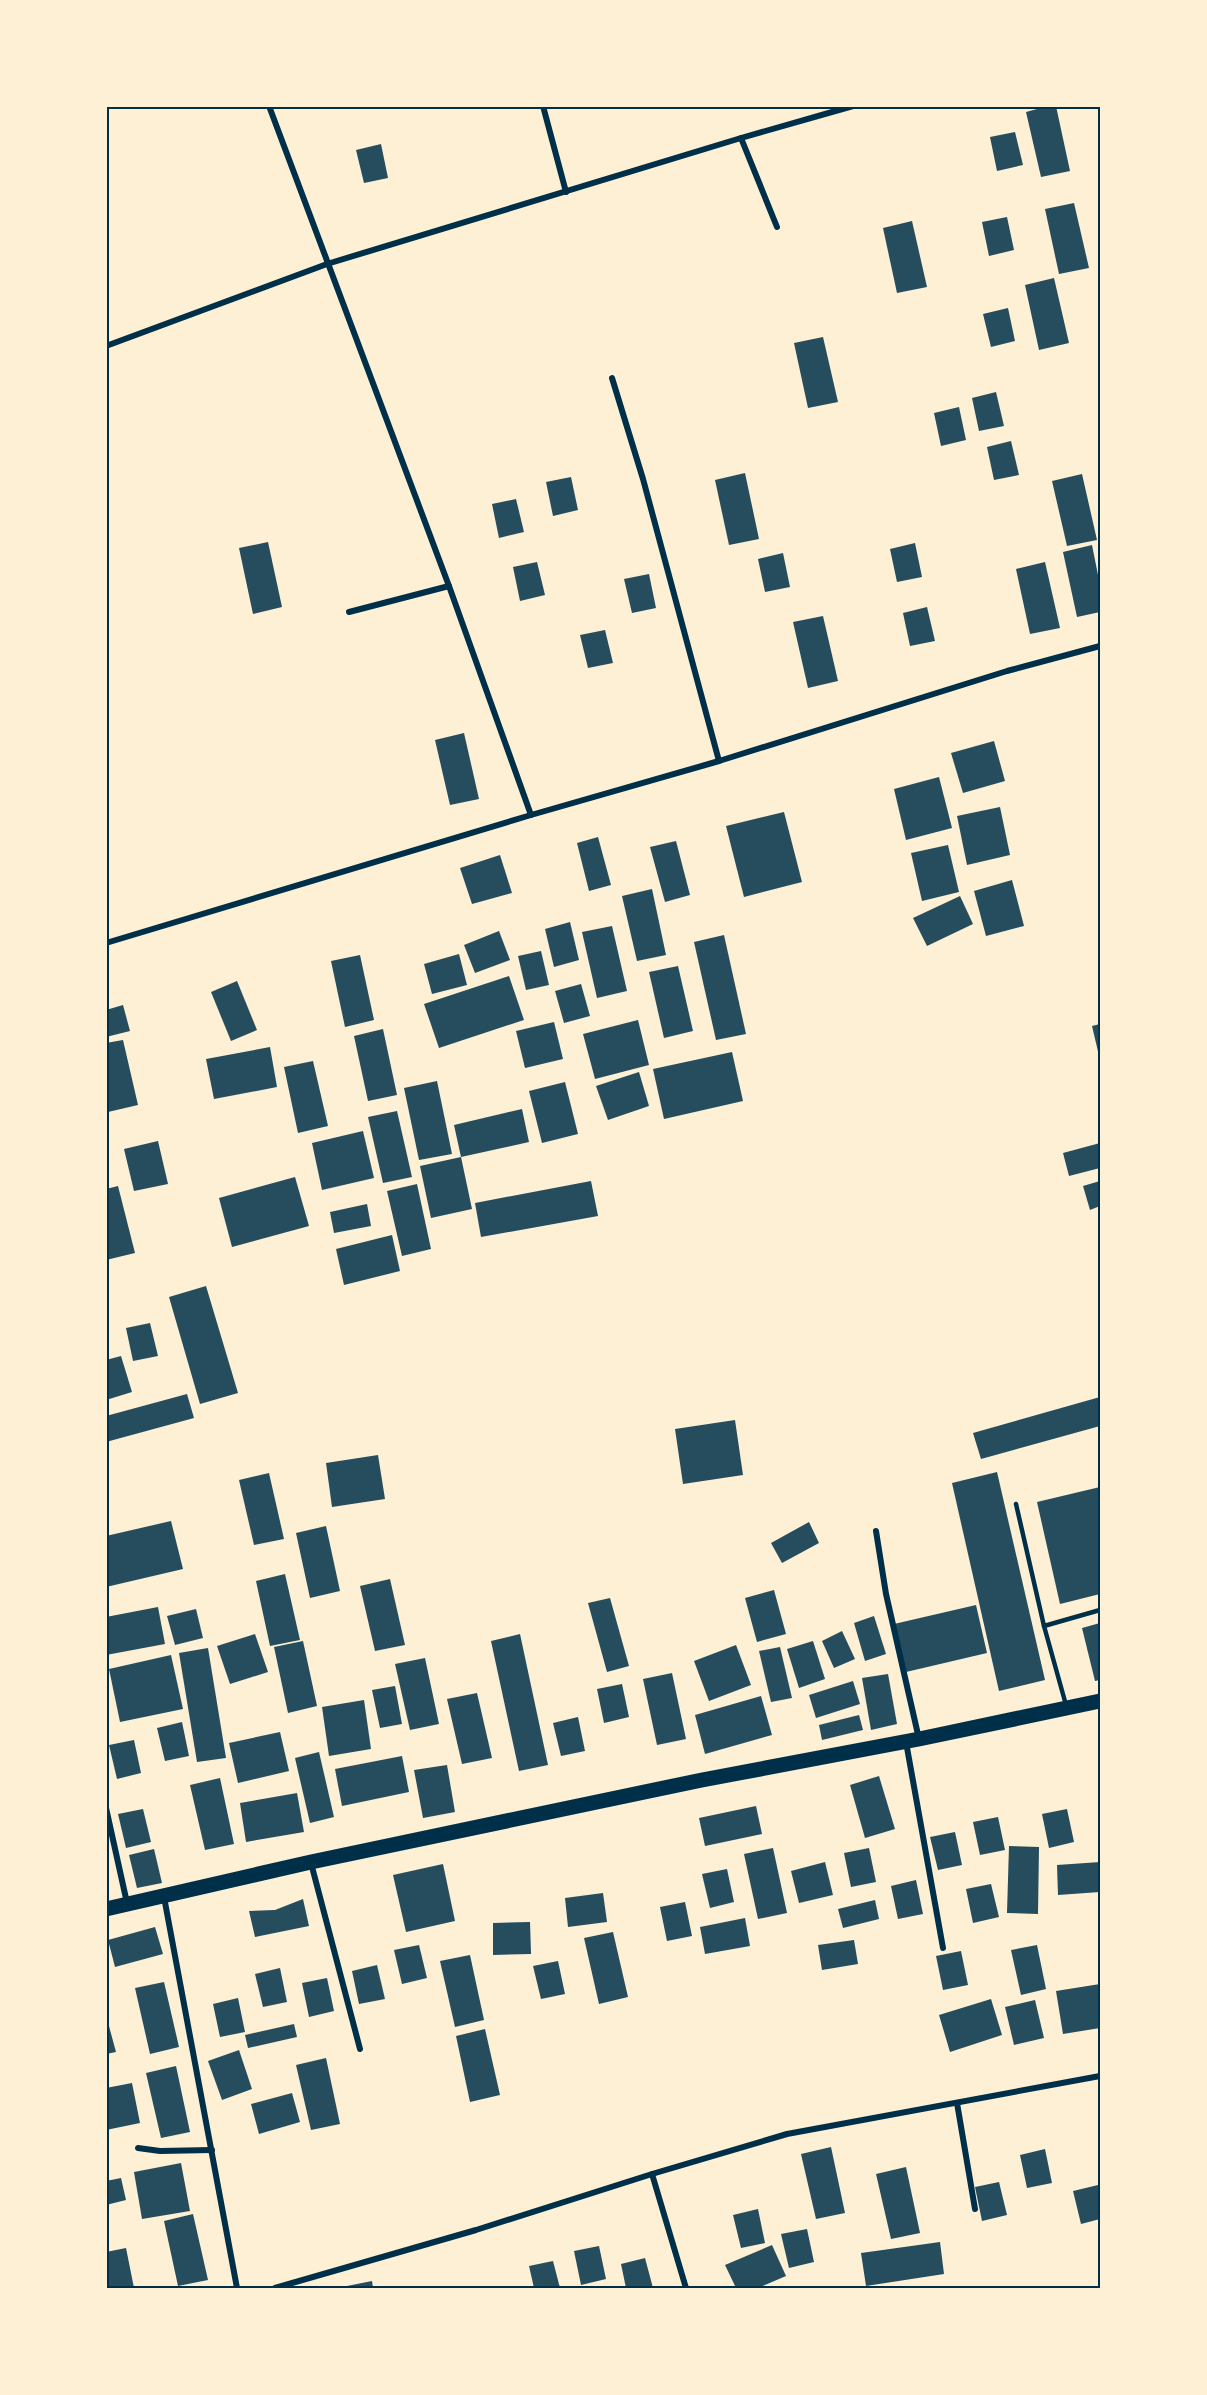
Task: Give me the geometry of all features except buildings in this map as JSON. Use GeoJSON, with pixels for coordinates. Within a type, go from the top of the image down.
{"type":"FeatureCollection","features":[{"type":"Feature","properties":{"kind":"main road"},"geometry":{"type":"LineString","coordinates":[[106,1909],[311,1862],[702,1780],[913,1741],[1101,1701]]}},
{"type":"Feature","properties":{"kind":"street"},"geometry":{"type":"LineString","coordinates":[[269,106],[449,586],[531,815]]}},
{"type":"Feature","properties":{"kind":"street"},"geometry":{"type":"LineString","coordinates":[[543,106],[566,192]]}},
{"type":"Feature","properties":{"kind":"street"},"geometry":{"type":"LineString","coordinates":[[106,346],[327,264],[853,106]]}},
{"type":"Feature","properties":{"kind":"street"},"geometry":{"type":"LineString","coordinates":[[741,138],[777,227]]}},
{"type":"Feature","properties":{"kind":"street"},"geometry":{"type":"LineString","coordinates":[[612,378],[643,479],[718,761]]}},
{"type":"Feature","properties":{"kind":"street"},"geometry":{"type":"LineString","coordinates":[[349,612],[449,586]]}},
{"type":"Feature","properties":{"kind":"street"},"geometry":{"type":"LineString","coordinates":[[106,943],[718,761],[1007,671],[1101,646]]}},
{"type":"Feature","properties":{"kind":"street"},"geometry":{"type":"LineString","coordinates":[[876,1531],[913,1741],[943,1948]]}},
{"type":"Feature","properties":{"kind":"street"},"geometry":{"type":"LineString","coordinates":[[106,1808],[128,1903]]}},
{"type":"Feature","properties":{"kind":"street"},"geometry":{"type":"LineString","coordinates":[[311,1862],[360,2049]]}},
{"type":"Feature","properties":{"kind":"street"},"geometry":{"type":"LineString","coordinates":[[164,1895],[237,2289]]}},
{"type":"Feature","properties":{"kind":"street"},"geometry":{"type":"LineString","coordinates":[[275,2289],[787,2134],[1101,2076]]}},
{"type":"Feature","properties":{"kind":"street"},"geometry":{"type":"LineString","coordinates":[[957,2103],[975,2209]]}},
{"type":"Feature","properties":{"kind":"street"},"geometry":{"type":"LineString","coordinates":[[138,2148],[160,2151],[212,2150]]}},
{"type":"Feature","properties":{"kind":"street"},"geometry":{"type":"LineString","coordinates":[[652,2174],[686,2289]]}},
{"type":"Feature","properties":{"kind":"lane"},"geometry":{"type":"LineString","coordinates":[[1016,1504],[1044,1626],[1067,1708]]}},
{"type":"Feature","properties":{"kind":"lane"},"geometry":{"type":"LineString","coordinates":[[1044,1626],[1101,1610]]}}]}
